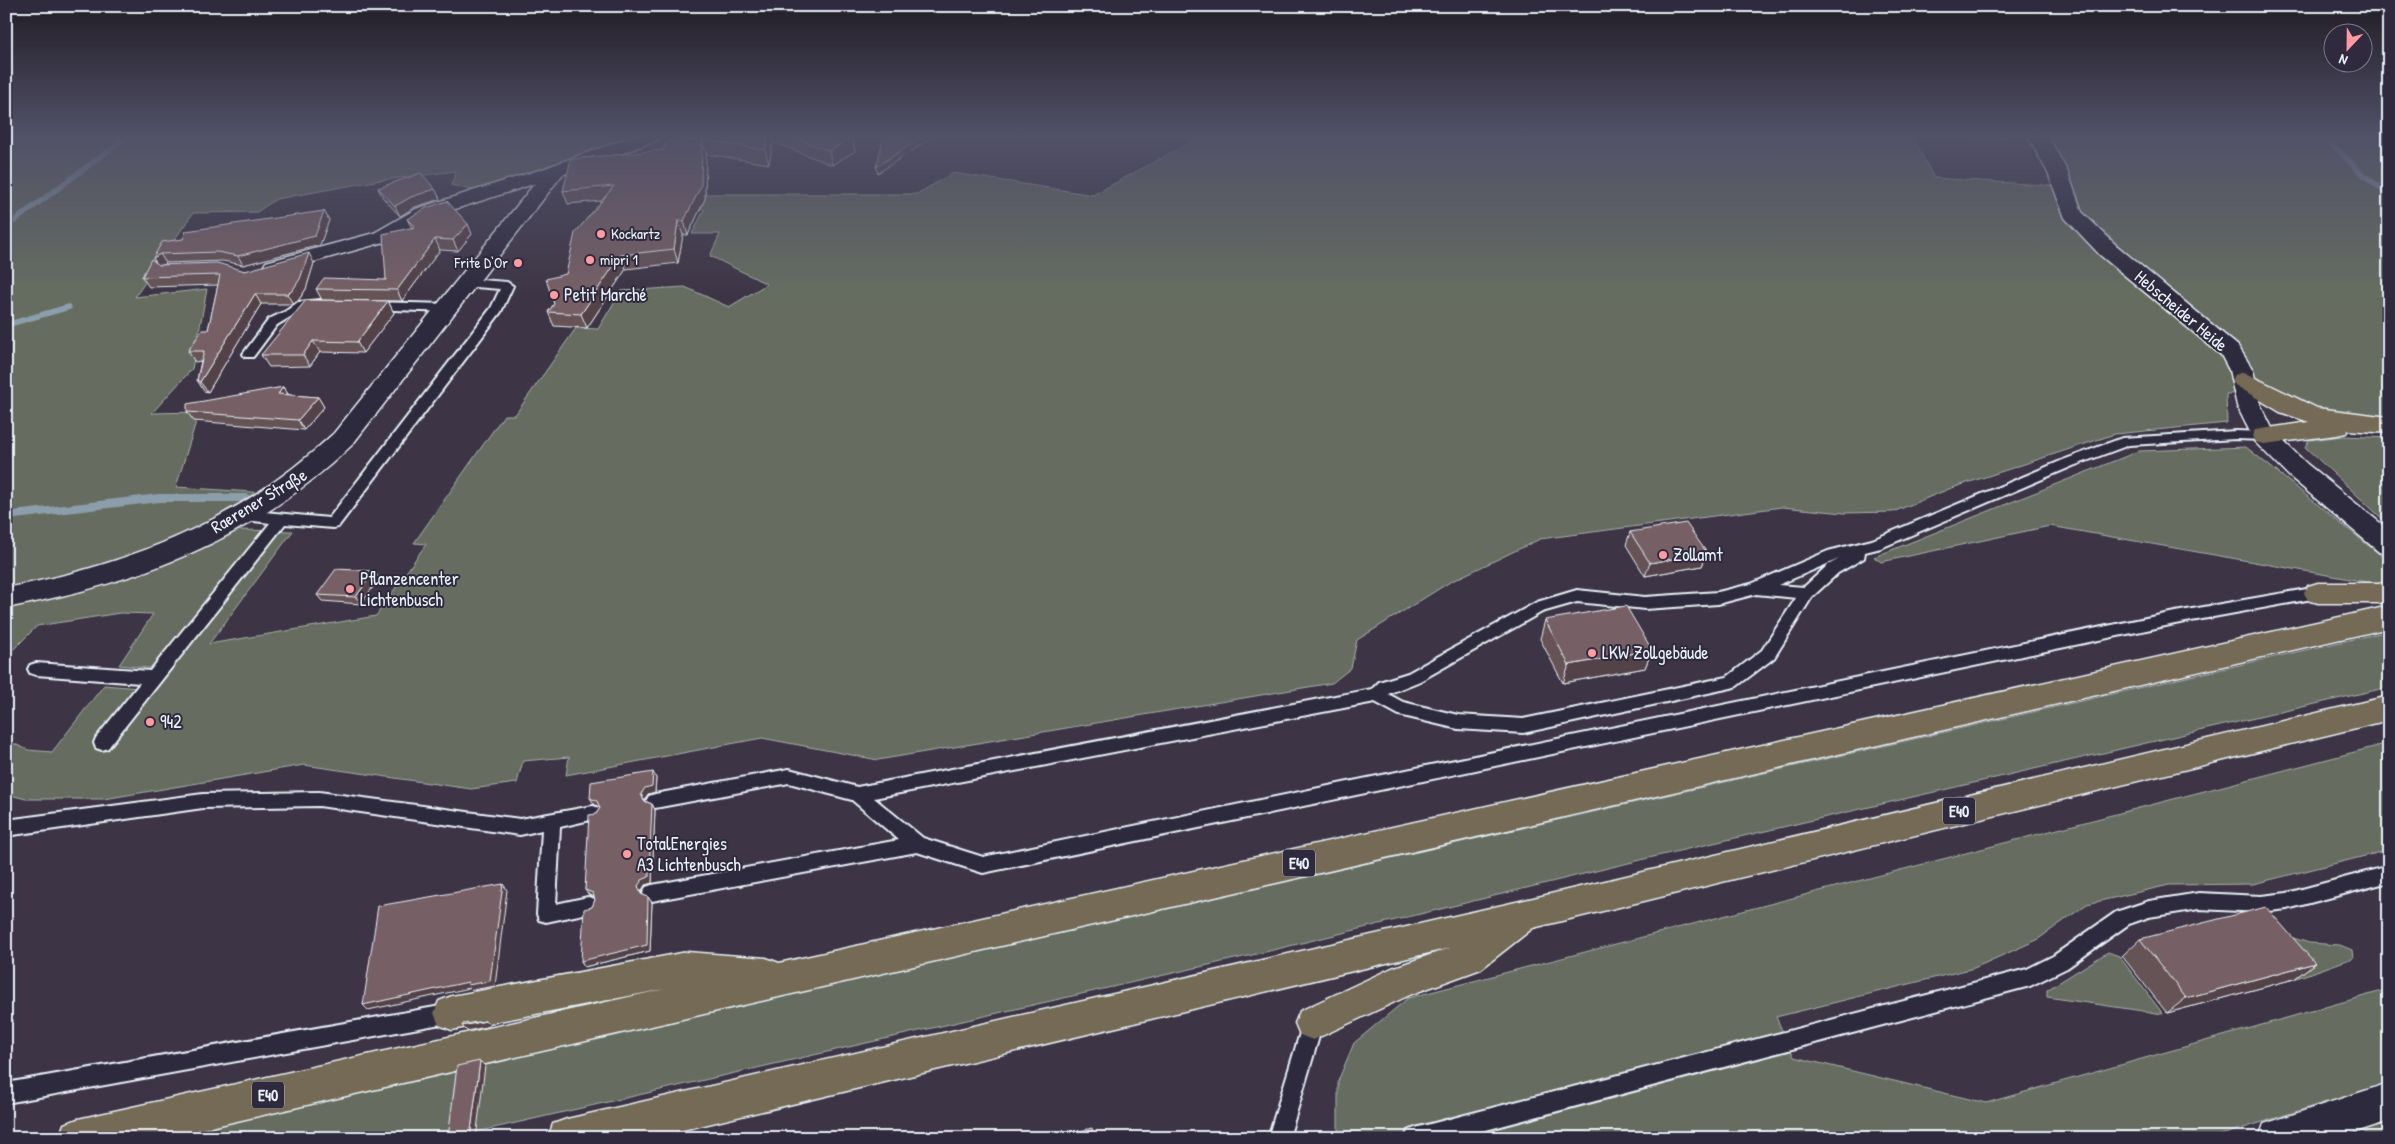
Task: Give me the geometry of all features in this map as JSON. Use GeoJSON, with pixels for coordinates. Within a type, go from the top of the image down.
{"type":"FeatureCollection","features":[{"type":"Feature","properties":{"kind":"highway"},"geometry":{"type":"LineString","coordinates":[[2243,380],[2294,409],[2311,415],[2389,426]]}},
{"type":"Feature","properties":{"kind":"highway"},"geometry":{"type":"LineString","coordinates":[[2264,436],[2323,428],[2389,426]]}},
{"type":"Feature","properties":{"kind":"highway"},"geometry":{"type":"LineString","coordinates":[[2318,593],[2389,593]]}},
{"type":"Feature","properties":{"kind":"highway","name":"E40"},"geometry":{"type":"LineString","coordinates":[[78,1138],[2389,617]]}},
{"type":"Feature","properties":{"kind":"highway","name":"E40"},"geometry":{"type":"LineString","coordinates":[[567,1138],[1529,914],[2389,708]]}},
{"type":"Feature","properties":{"kind":"highway"},"geometry":{"type":"LineString","coordinates":[[1314,1023],[1404,980],[1469,958],[1529,914]]}},
{"type":"Feature","properties":{"kind":"highway"},"geometry":{"type":"LineString","coordinates":[[452,1013],[687,968],[795,977]]}},
{"type":"Feature","properties":{"kind":"street"},"geometry":{"type":"LineString","coordinates":[[251,272],[381,237],[423,213],[491,189]]}},
{"type":"Feature","properties":{"kind":"street","name":"Raerener Straße"},"geometry":{"type":"LineString","coordinates":[[6,598],[76,583],[169,552],[242,516],[281,492],[327,456],[448,308],[541,189]]}},
{"type":"Feature","properties":{"kind":"street","name":"Hebscheider Heide"},"geometry":{"type":"LineString","coordinates":[[2064,189],[2072,214],[2108,250],[2220,341],[2237,360],[2248,406],[2264,436],[2298,470],[2389,546]]}},
{"type":"Feature","properties":{"kind":"street"},"geometry":{"type":"LineString","coordinates":[[2278,1138],[2389,1102]]}},
{"type":"Feature","properties":{"kind":"lane"},"geometry":{"type":"LineString","coordinates":[[242,516],[333,523],[497,309],[506,286],[467,283]]}},
{"type":"Feature","properties":{"kind":"lane"},"geometry":{"type":"LineString","coordinates":[[249,354],[273,322],[290,314],[295,309],[308,304],[338,305]]}},
{"type":"Feature","properties":{"kind":"lane"},"geometry":{"type":"LineString","coordinates":[[358,305],[448,308]]}},
{"type":"Feature","properties":{"kind":"lane"},"geometry":{"type":"LineString","coordinates":[[1377,695],[1399,708],[1458,722],[1523,726],[1731,682],[1768,654],[1807,593],[1833,569],[1876,544],[2068,463],[2127,441],[2236,435],[2264,436]]}},
{"type":"Feature","properties":{"kind":"lane"},"geometry":{"type":"LineString","coordinates":[[102,743],[281,520]]}},
{"type":"Feature","properties":{"kind":"lane"},"geometry":{"type":"LineString","coordinates":[[856,794],[1377,695],[1385,687],[1414,677],[1537,608],[1577,596],[1645,603],[1718,598],[1755,589],[1833,555],[1876,544]]}},
{"type":"Feature","properties":{"kind":"lane"},"geometry":{"type":"LineString","coordinates":[[1755,589],[1807,593]]}},
{"type":"Feature","properties":{"kind":"lane"},"geometry":{"type":"LineString","coordinates":[[655,801],[789,776],[856,794],[916,844],[983,865],[1472,762],[2175,618],[2318,593]]}},
{"type":"Feature","properties":{"kind":"lane"},"geometry":{"type":"LineString","coordinates":[[36,669],[153,678]]}},
{"type":"Feature","properties":{"kind":"lane"},"geometry":{"type":"LineString","coordinates":[[6,828],[203,801],[319,798],[520,827],[594,813]]}},
{"type":"Feature","properties":{"kind":"lane"},"geometry":{"type":"LineString","coordinates":[[551,821],[546,914],[588,905]]}},
{"type":"Feature","properties":{"kind":"lane"},"geometry":{"type":"LineString","coordinates":[[652,893],[916,844]]}},
{"type":"Feature","properties":{"kind":"lane"},"geometry":{"type":"LineString","coordinates":[[1415,1138],[2030,977],[2060,962],[2123,918],[2149,909],[2199,901],[2261,904],[2287,901],[2389,874]]}},
{"type":"Feature","properties":{"kind":"lane"},"geometry":{"type":"LineString","coordinates":[[6,1093],[452,1013]]}},
{"type":"Feature","properties":{"kind":"lane"},"geometry":{"type":"LineString","coordinates":[[1278,1138],[1314,1023]]}},
{"type":"Feature","properties":{"kind":"green space"},"geometry":{"type":"Polygon","coordinates":[[[6,189],[329,189],[276,199],[257,212],[193,213],[135,297],[207,289],[192,369],[152,413],[199,412],[176,487],[267,493],[190,532],[145,552],[86,570],[6,588],[6,189]]]}},
{"type":"Feature","properties":{"kind":"green space"},"geometry":{"type":"Polygon","coordinates":[[[925,189],[1057,189],[1093,195],[1103,189],[2389,189],[2389,416],[2345,415],[2306,406],[2278,392],[2226,394],[2227,423],[2115,434],[1949,489],[1893,512],[1844,513],[1782,507],[1540,539],[1450,582],[1357,640],[1351,668],[1332,683],[878,760],[762,738],[566,775],[569,757],[523,761],[517,783],[471,789],[304,765],[104,799],[26,799],[6,794],[6,740],[28,750],[52,752],[104,685],[151,689],[166,670],[119,665],[153,614],[120,613],[37,626],[6,657],[6,606],[81,592],[162,566],[236,530],[293,531],[209,644],[376,616],[426,544],[414,543],[504,415],[515,415],[576,328],[598,329],[621,291],[685,287],[729,307],[767,284],[710,256],[720,234],[692,234],[704,210],[684,194],[917,194],[925,189]]]}},
{"type":"Feature","properties":{"kind":"green space"},"geometry":{"type":"Polygon","coordinates":[[[2344,436],[2389,438],[2389,525],[2305,447],[2309,440],[2344,436]]]}},
{"type":"Feature","properties":{"kind":"green space"},"geometry":{"type":"Polygon","coordinates":[[[2246,447],[2389,562],[2389,583],[2367,582],[2050,526],[1881,562],[1874,557],[2139,451],[2246,447]]]}},
{"type":"Feature","properties":{"kind":"green space"},"geometry":{"type":"Polygon","coordinates":[[[2389,631],[2389,687],[1653,857],[1261,953],[450,1138],[160,1138],[2389,631]]]}},
{"type":"Feature","properties":{"kind":"green space"},"geometry":{"type":"Polygon","coordinates":[[[2389,743],[2389,850],[2253,884],[2169,885],[2087,904],[2037,940],[1974,968],[1776,1017],[1794,1057],[1986,1103],[2389,989],[2389,1138],[2372,1138],[2326,1102],[2212,1138],[1338,1138],[1338,1081],[1354,1043],[1408,998],[2389,743]]]}},
{"type":"Feature","properties":{"kind":"green space"},"geometry":{"type":"Polygon","coordinates":[[[2246,923],[2309,943],[2340,945],[2352,950],[2353,958],[2294,979],[2246,923]]]}},
{"type":"Feature","properties":{"kind":"green space"},"geometry":{"type":"Polygon","coordinates":[[[2108,952],[2119,956],[2163,1014],[2047,997],[2047,990],[2108,952]]]}},
{"type":"Feature","properties":{"kind":"building"},"geometry":{"type":"Polygon","coordinates":[[[379,189],[434,189],[411,197],[395,206],[379,189]]]}},
{"type":"Feature","properties":{"kind":"building"},"geometry":{"type":"Polygon","coordinates":[[[611,189],[699,189],[684,221],[678,221],[674,249],[621,255],[581,314],[548,312],[554,304],[546,279],[566,274],[575,233],[611,189]]]}},
{"type":"Feature","properties":{"kind":"building"},"geometry":{"type":"Polygon","coordinates":[[[447,201],[468,224],[453,240],[435,239],[397,290],[316,289],[324,278],[386,280],[383,234],[415,227],[407,219],[426,208],[447,201]]]}},
{"type":"Feature","properties":{"kind":"building"},"geometry":{"type":"Polygon","coordinates":[[[324,211],[315,236],[238,256],[217,252],[160,254],[153,258],[162,242],[183,239],[186,231],[324,211]]]}},
{"type":"Feature","properties":{"kind":"building"},"geometry":{"type":"Polygon","coordinates":[[[309,253],[300,279],[292,291],[287,294],[255,294],[200,382],[197,380],[204,351],[188,351],[202,330],[208,330],[220,275],[142,277],[151,259],[159,265],[217,263],[245,271],[309,253]]]}},
{"type":"Feature","properties":{"kind":"building"},"geometry":{"type":"Polygon","coordinates":[[[306,300],[388,301],[357,342],[313,341],[303,355],[261,355],[306,300]]]}},
{"type":"Feature","properties":{"kind":"building"},"geometry":{"type":"Polygon","coordinates":[[[283,387],[278,394],[318,397],[298,420],[187,412],[187,404],[283,387]]]}},
{"type":"Feature","properties":{"kind":"building"},"geometry":{"type":"Polygon","coordinates":[[[1686,523],[1707,553],[1650,563],[1630,532],[1686,523]]]}},
{"type":"Feature","properties":{"kind":"building"},"geometry":{"type":"Polygon","coordinates":[[[336,569],[374,571],[356,597],[317,595],[336,569]]]}},
{"type":"Feature","properties":{"kind":"building"},"geometry":{"type":"Polygon","coordinates":[[[1626,606],[1652,650],[1569,665],[1545,620],[1626,606]]]}},
{"type":"Feature","properties":{"kind":"building"},"geometry":{"type":"Polygon","coordinates":[[[653,772],[652,786],[645,788],[641,794],[644,801],[652,804],[649,877],[642,880],[638,886],[641,894],[648,897],[647,945],[581,961],[584,909],[592,907],[595,900],[593,893],[585,890],[589,815],[596,814],[600,808],[597,801],[590,798],[591,782],[653,772]]]}},
{"type":"Feature","properties":{"kind":"building"},"geometry":{"type":"Polygon","coordinates":[[[503,884],[490,981],[468,985],[468,982],[363,1005],[378,906],[503,884]]]}},
{"type":"Feature","properties":{"kind":"building"},"geometry":{"type":"Polygon","coordinates":[[[2266,907],[2315,963],[2186,998],[2140,939],[2266,907]]]}},
{"type":"Feature","properties":{"kind":"building"},"geometry":{"type":"Polygon","coordinates":[[[485,1021],[462,1026],[463,1024],[485,1021]]]}},
{"type":"Feature","properties":{"kind":"building"},"geometry":{"type":"Polygon","coordinates":[[[480,1061],[470,1138],[448,1138],[457,1066],[480,1061]]]}},
{"type":"Feature","properties":{"kind":"building"},"geometry":{"type":"Polygon","coordinates":[[[1092,1128],[1094,1138],[1051,1138],[1092,1128]]]}},
{"type":"Feature","properties":{"kind":"waterway"},"geometry":{"type":"LineString","coordinates":[[6,227],[56,189]]}},
{"type":"Feature","properties":{"kind":"waterway"},"geometry":{"type":"LineString","coordinates":[[2382,189],[2389,195]]}},
{"type":"Feature","properties":{"kind":"waterway"},"geometry":{"type":"LineString","coordinates":[[6,325],[69,307]]}},
{"type":"Feature","properties":{"kind":"waterway"},"geometry":{"type":"LineString","coordinates":[[6,516],[159,498],[246,498]]}},
{"type":"Feature","properties":{"kind":"place","name":"Kockartz"},"geometry":{"type":"Point","coordinates":[601,234]}},
{"type":"Feature","properties":{"kind":"place","name":"mipri 1"},"geometry":{"type":"Point","coordinates":[590,260]}},
{"type":"Feature","properties":{"kind":"place","name":"Frite D‘Or"},"geometry":{"type":"Point","coordinates":[518,263]}},
{"type":"Feature","properties":{"kind":"place","name":"Petit Marché"},"geometry":{"type":"Point","coordinates":[554,295]}},
{"type":"Feature","properties":{"kind":"place","name":"Zollamt"},"geometry":{"type":"Point","coordinates":[1663,555]}},
{"type":"Feature","properties":{"kind":"place","name":"Pflanzencenter Lichtenbusch"},"geometry":{"type":"Point","coordinates":[350,589]}},
{"type":"Feature","properties":{"kind":"place","name":"LKW Zollgebäude"},"geometry":{"type":"Point","coordinates":[1592,653]}},
{"type":"Feature","properties":{"kind":"place","name":"942"},"geometry":{"type":"Point","coordinates":[150,722]}},
{"type":"Feature","properties":{"kind":"place","name":"TotalEnergies A3 Lichtenbusch"},"geometry":{"type":"Point","coordinates":[627,854]}}]}
